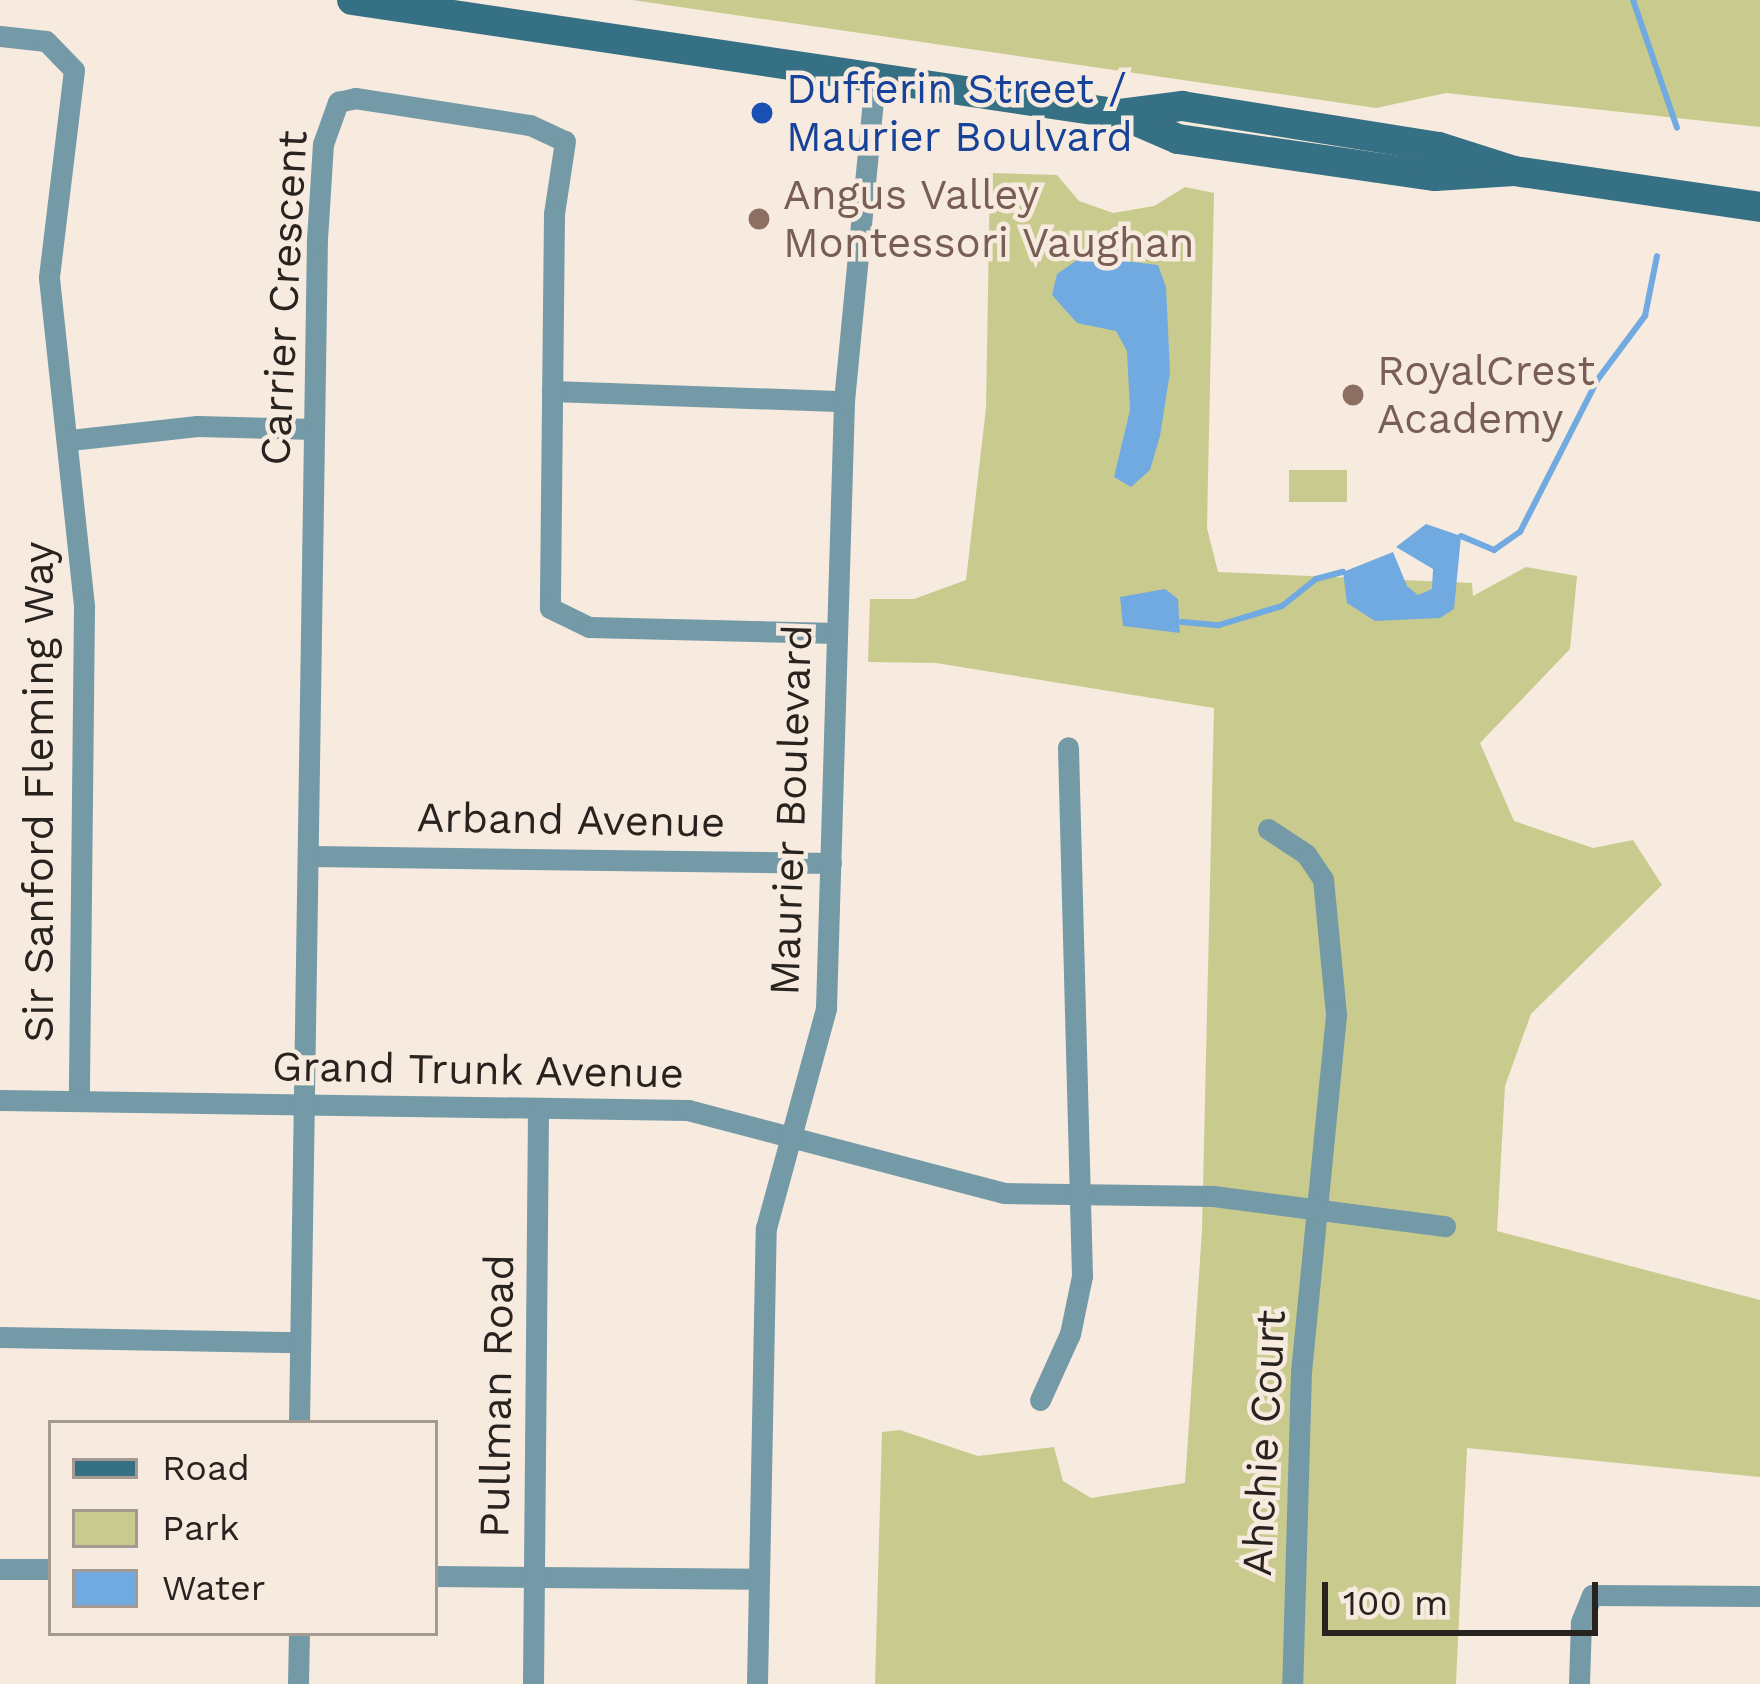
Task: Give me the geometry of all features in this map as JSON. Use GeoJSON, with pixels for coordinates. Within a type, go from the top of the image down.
{"type":"FeatureCollection","features":[{"type":"Feature","properties":{"kind":"main road"},"geometry":{"type":"LineString","coordinates":[[352,0],[1120,115],[1182,106],[1439,147],[1514,171],[1760,208]]}},
{"type":"Feature","properties":{"kind":"street","name":"Sir Sanford Fleming Way"},"geometry":{"type":"LineString","coordinates":[[0,36],[46,41],[74,70],[49,278],[70,440],[84,607],[79,1101]]}},
{"type":"Feature","properties":{"kind":"street","name":"Maurier Boulevard"},"geometry":{"type":"LineString","coordinates":[[757,1684],[766,1228],[826,1008],[844,401],[875,77]]}},
{"type":"Feature","properties":{"kind":"street","name":"Carrier Crescent"},"geometry":{"type":"LineString","coordinates":[[299,1420],[314,429],[323,144],[338,102],[355,98],[547,128],[565,141],[554,214],[546,590],[564,621],[837,633]]}},
{"type":"Feature","properties":{"kind":"street"},"geometry":{"type":"LineString","coordinates":[[552,391],[844,401]]}},
{"type":"Feature","properties":{"kind":"street"},"geometry":{"type":"LineString","coordinates":[[70,440],[197,426],[314,429]]}},
{"type":"Feature","properties":{"kind":"street"},"geometry":{"type":"LineString","coordinates":[[1040,1400],[1070,1334],[1082,1276],[1068,747]]}},
{"type":"Feature","properties":{"kind":"street","name":"Ahchie Court"},"geometry":{"type":"LineString","coordinates":[[1268,830],[1306,854],[1330,910],[1335,1046],[1301,1371],[1292,1684]]}},
{"type":"Feature","properties":{"kind":"street","name":"Arband Avenue"},"geometry":{"type":"LineString","coordinates":[[310,856],[831,863]]}},
{"type":"Feature","properties":{"kind":"street","name":"Grand Trunk Avenue"},"geometry":{"type":"LineString","coordinates":[[0,1100],[688,1110],[958,1185],[1321,1206],[1445,1226]]}},
{"type":"Feature","properties":{"kind":"street","name":"Pullman Road"},"geometry":{"type":"LineString","coordinates":[[532,1684],[538,1108]]}},
{"type":"Feature","properties":{"kind":"street"},"geometry":{"type":"LineString","coordinates":[[0,1337],[298,1342]]}},
{"type":"Feature","properties":{"kind":"street"},"geometry":{"type":"LineString","coordinates":[[0,1569],[48,1569]]}},
{"type":"Feature","properties":{"kind":"street"},"geometry":{"type":"LineString","coordinates":[[438,1576],[759,1580]]}},
{"type":"Feature","properties":{"kind":"street"},"geometry":{"type":"LineString","coordinates":[[1579,1684],[1581,1622],[1592,1595],[1760,1596]]}},
{"type":"Feature","properties":{"kind":"street"},"geometry":{"type":"LineString","coordinates":[[298,1636],[298,1684]]}},
{"type":"Feature","properties":{"kind":"green space"},"geometry":{"type":"Polygon","coordinates":[[[632,0],[1760,0],[1760,127],[1446,93],[1376,108],[632,0]]]}},
{"type":"Feature","properties":{"kind":"green space"},"geometry":{"type":"Polygon","coordinates":[[[990,173],[1057,175],[1079,201],[1113,213],[1154,206],[1185,187],[1214,193],[1207,528],[1218,572],[1472,583],[1473,596],[1526,567],[1577,576],[1570,649],[1480,743],[1514,821],[1593,848],[1633,840],[1662,885],[1531,1014],[1505,1086],[1497,1231],[1760,1300],[1760,1477],[1467,1448],[1456,1684],[875,1684],[882,1432],[900,1430],[978,1456],[1054,1447],[1063,1481],[1091,1498],[1185,1483],[1202,1230],[1214,708],[936,663],[868,662],[870,599],[914,599],[966,580],[986,408],[990,173]]]}},
{"type":"Feature","properties":{"kind":"green space"},"geometry":{"type":"Polygon","coordinates":[[[1289,470],[1347,470],[1347,502],[1289,502],[1289,470]]]}},
{"type":"Feature","properties":{"kind":"water"},"geometry":{"type":"Polygon","coordinates":[[[1083,256],[1158,265],[1166,287],[1170,372],[1160,436],[1150,470],[1131,487],[1114,477],[1130,410],[1127,351],[1116,331],[1077,323],[1052,295],[1057,274],[1083,256]]]}},
{"type":"Feature","properties":{"kind":"water"},"geometry":{"type":"Polygon","coordinates":[[[1426,524],[1461,536],[1454,609],[1440,618],[1375,621],[1347,603],[1343,572],[1393,552],[1407,586],[1418,595],[1432,589],[1433,569],[1396,547],[1426,524]]]}},
{"type":"Feature","properties":{"kind":"water"},"geometry":{"type":"Polygon","coordinates":[[[1165,589],[1178,599],[1180,633],[1123,626],[1120,597],[1165,589]]]}},
{"type":"Feature","properties":{"kind":"waterway"},"geometry":{"type":"LineString","coordinates":[[1633,0],[1677,128]]}},
{"type":"Feature","properties":{"kind":"waterway"},"geometry":{"type":"LineString","coordinates":[[1461,536],[1494,550],[1520,532],[1598,379],[1645,316],[1657,256]]}},
{"type":"Feature","properties":{"kind":"waterway"},"geometry":{"type":"LineString","coordinates":[[1182,622],[1219,625],[1282,606],[1316,579],[1343,572]]}},
{"type":"Feature","properties":{"kind":"place","name":"Dufferin Street / Maurier Boulvard"},"geometry":{"type":"Point","coordinates":[762,113]}},
{"type":"Feature","properties":{"kind":"place","name":"Angus Valley Montessori Vaughan"},"geometry":{"type":"Point","coordinates":[759,219]}},
{"type":"Feature","properties":{"kind":"place","name":"RoyalCrest Academy"},"geometry":{"type":"Point","coordinates":[1353,395]}}]}
